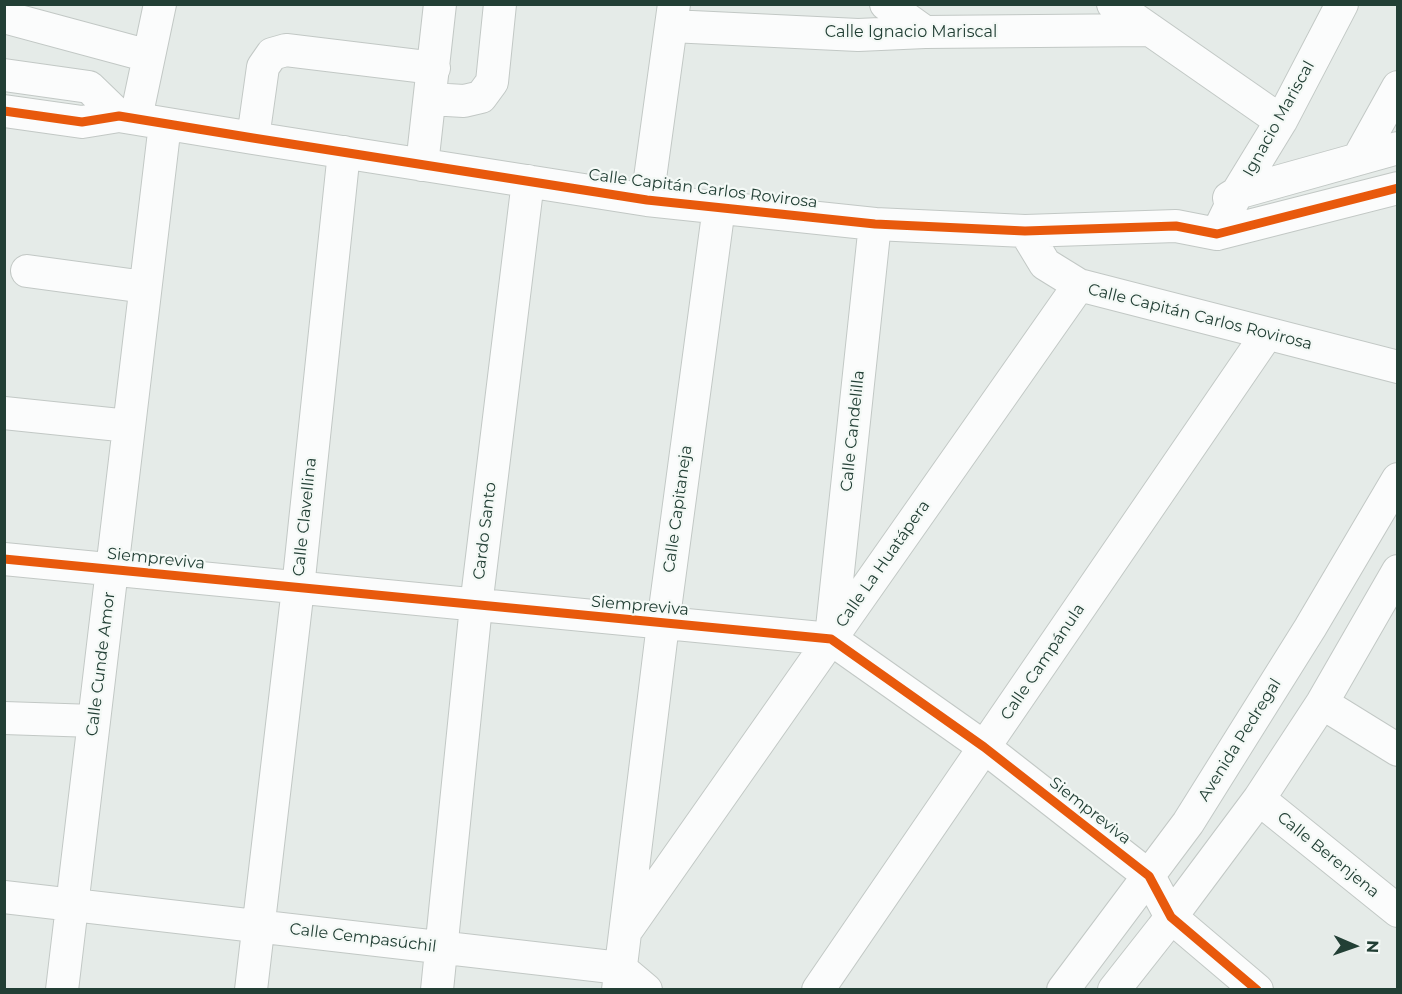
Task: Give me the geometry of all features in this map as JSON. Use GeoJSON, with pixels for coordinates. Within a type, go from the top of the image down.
{"type":"FeatureCollection","features":[{"type":"Feature","properties":{"kind":"street","name":"Calle Cunde Amor"},"geometry":{"type":"LineString","coordinates":[[62,990],[145,287],[140,119],[149,56],[160,4]]}},
{"type":"Feature","properties":{"kind":"street"},"geometry":{"type":"LineString","coordinates":[[422,165],[440,4]]}},
{"type":"Feature","properties":{"kind":"street"},"geometry":{"type":"LineString","coordinates":[[430,99],[464,101],[481,97],[492,82],[500,4]]}},
{"type":"Feature","properties":{"kind":"street"},"geometry":{"type":"LineString","coordinates":[[886,4],[925,32]]}},
{"type":"Feature","properties":{"kind":"street"},"geometry":{"type":"LineString","coordinates":[[1113,4],[1281,121]]}},
{"type":"Feature","properties":{"kind":"street","name":"Ignacio Mariscal"},"geometry":{"type":"LineString","coordinates":[[1217,234],[1238,193],[1281,121],[1342,4]]}},
{"type":"Feature","properties":{"kind":"street"},"geometry":{"type":"LineString","coordinates":[[647,200],[673,15]]}},
{"type":"Feature","properties":{"kind":"street","name":"Calle Ignacio Mariscal"},"geometry":{"type":"LineString","coordinates":[[673,15],[858,35],[925,32],[1150,30]]}},
{"type":"Feature","properties":{"kind":"street"},"geometry":{"type":"LineString","coordinates":[[4,17],[149,56]]}},
{"type":"Feature","properties":{"kind":"street"},"geometry":{"type":"LineString","coordinates":[[253,138],[263,67],[272,54],[286,50],[434,68]]}},
{"type":"Feature","properties":{"kind":"street"},"geometry":{"type":"LineString","coordinates":[[4,75],[89,87],[140,119]]}},
{"type":"Feature","properties":{"kind":"street"},"geometry":{"type":"LineString","coordinates":[[1358,159],[1398,87]]}},
{"type":"Feature","properties":{"kind":"street","name":"Calle Capitán Carlos Rovirosa"},"geometry":{"type":"LineString","coordinates":[[4,111],[82,122],[140,119],[647,200],[875,224],[1025,231],[1176,226],[1217,234],[1398,188]]}},
{"type":"Feature","properties":{"kind":"street","name":"Calle Capitán Carlos Rovirosa"},"geometry":{"type":"LineString","coordinates":[[1176,226],[1238,193],[1398,148]]}},
{"type":"Feature","properties":{"kind":"street","name":"Calle Clavellina"},"geometry":{"type":"LineString","coordinates":[[251,990],[298,588],[344,152]]}},
{"type":"Feature","properties":{"kind":"street","name":"Cardo Santo"},"geometry":{"type":"LineString","coordinates":[[437,990],[476,606],[528,181]]}},
{"type":"Feature","properties":{"kind":"street","name":"Calle Capitaneja"},"geometry":{"type":"LineString","coordinates":[[619,979],[663,624],[719,207]]}},
{"type":"Feature","properties":{"kind":"street","name":"Calle Candelilla"},"geometry":{"type":"LineString","coordinates":[[831,639],[875,224]]}},
{"type":"Feature","properties":{"kind":"street","name":"Calle Capitán Carlos Rovirosa"},"geometry":{"type":"LineString","coordinates":[[1025,231],[1045,264],[1079,285],[1398,368]]}},
{"type":"Feature","properties":{"kind":"street"},"geometry":{"type":"LineString","coordinates":[[27,271],[145,287]]}},
{"type":"Feature","properties":{"kind":"street","name":"Calle La Huatápera"},"geometry":{"type":"LineString","coordinates":[[626,931],[1079,285]]}},
{"type":"Feature","properties":{"kind":"street","name":"Calle Campánula"},"geometry":{"type":"LineString","coordinates":[[818,990],[1267,334]]}},
{"type":"Feature","properties":{"kind":"street"},"geometry":{"type":"LineString","coordinates":[[4,413],[129,426]]}},
{"type":"Feature","properties":{"kind":"street","name":"Avenida Pedregal"},"geometry":{"type":"LineString","coordinates":[[1063,990],[1188,823],[1310,628],[1398,478]]}},
{"type":"Feature","properties":{"kind":"street","name":"Siempreviva"},"geometry":{"type":"LineString","coordinates":[[4,559],[831,639],[984,747],[1149,876],[1171,917]]}},
{"type":"Feature","properties":{"kind":"street"},"geometry":{"type":"LineString","coordinates":[[1114,990],[1259,799],[1322,703],[1398,571]]}},
{"type":"Feature","properties":{"kind":"street"},"geometry":{"type":"LineString","coordinates":[[1322,703],[1398,750]]}},
{"type":"Feature","properties":{"kind":"street"},"geometry":{"type":"LineString","coordinates":[[4,718],[94,721]]}},
{"type":"Feature","properties":{"kind":"street","name":"Calle Berenjena"},"geometry":{"type":"LineString","coordinates":[[1259,799],[1398,910]]}},
{"type":"Feature","properties":{"kind":"street","name":"Calle Cempasúchil"},"geometry":{"type":"LineString","coordinates":[[4,897],[440,947],[619,979]]}},
{"type":"Feature","properties":{"kind":"street"},"geometry":{"type":"LineString","coordinates":[[1171,917],[1257,990]]}},
{"type":"Feature","properties":{"kind":"street"},"geometry":{"type":"LineString","coordinates":[[619,979],[646,990]]}},
{"type":"Feature","properties":{"kind":"cycle path"},"geometry":{"type":"LineString","coordinates":[[4,111],[82,122],[119,116],[647,200],[875,224],[1025,231],[1176,226],[1217,234],[1398,188]]}},
{"type":"Feature","properties":{"kind":"cycle path"},"geometry":{"type":"LineString","coordinates":[[4,559],[831,639],[984,747],[1149,876],[1171,917],[1257,990]]}}]}
